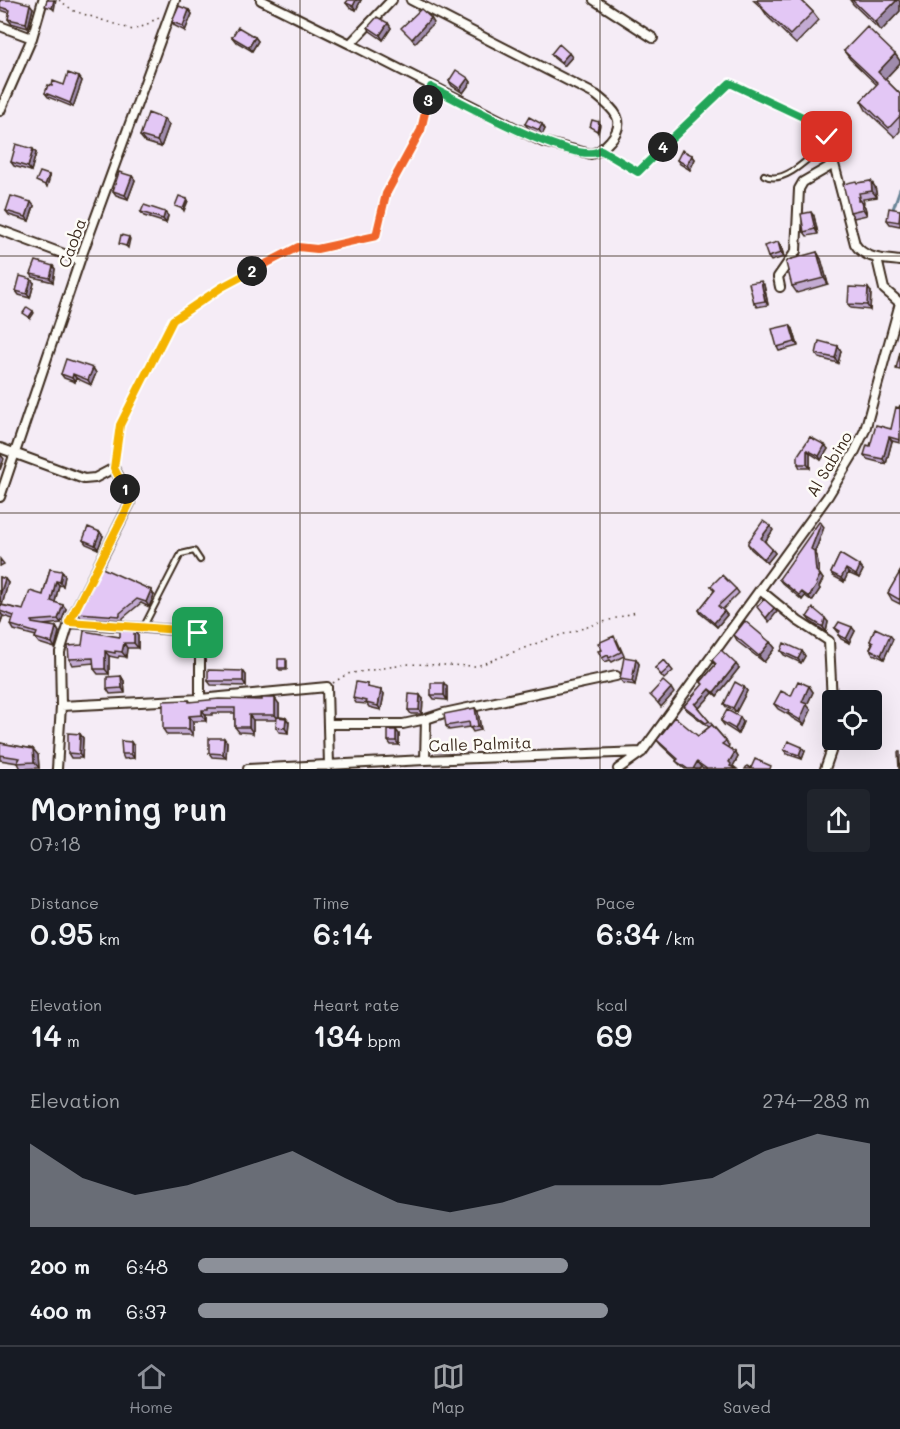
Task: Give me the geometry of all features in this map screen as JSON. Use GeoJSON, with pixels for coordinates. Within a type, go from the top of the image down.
{"type":"FeatureCollection","features":[{"type":"Feature","properties":{"kind":"street"},"geometry":{"type":"LineString","coordinates":[[0,111],[32,38],[43,0]]}},
{"type":"Feature","properties":{"kind":"street","name":"Caoba"},"geometry":{"type":"LineString","coordinates":[[0,497],[80,260],[175,0]]}},
{"type":"Feature","properties":{"kind":"street"},"geometry":{"type":"LineString","coordinates":[[261,0],[543,142],[591,154],[601,150],[618,129],[618,119],[613,109],[596,95],[411,0]]}},
{"type":"Feature","properties":{"kind":"street"},"geometry":{"type":"LineString","coordinates":[[350,44],[392,0]]}},
{"type":"Feature","properties":{"kind":"street"},"geometry":{"type":"LineString","coordinates":[[594,0],[653,38]]}},
{"type":"Feature","properties":{"kind":"street"},"geometry":{"type":"LineString","coordinates":[[0,26],[32,38]]}},
{"type":"Feature","properties":{"kind":"street"},"geometry":{"type":"LineString","coordinates":[[780,287],[778,277],[796,251],[799,189],[803,182],[834,164],[855,244],[860,251],[877,259],[900,261]]}},
{"type":"Feature","properties":{"kind":"street"},"geometry":{"type":"LineString","coordinates":[[0,230],[80,260]]}},
{"type":"Feature","properties":{"kind":"street"},"geometry":{"type":"LineString","coordinates":[[877,259],[884,289],[900,303]]}},
{"type":"Feature","properties":{"kind":"street","name":"Al Sabino"},"geometry":{"type":"LineString","coordinates":[[618,769],[642,752],[828,496],[865,430],[900,303]]}},
{"type":"Feature","properties":{"kind":"street"},"geometry":{"type":"LineString","coordinates":[[0,448],[84,479],[95,478],[114,468],[130,503],[69,622],[60,652],[61,706],[57,769]]}},
{"type":"Feature","properties":{"kind":"street"},"geometry":{"type":"LineString","coordinates":[[760,590],[798,621],[829,641],[831,690]]}},
{"type":"Feature","properties":{"kind":"street"},"geometry":{"type":"LineString","coordinates":[[69,622],[198,633],[200,638],[200,699]]}},
{"type":"Feature","properties":{"kind":"street"},"geometry":{"type":"LineString","coordinates":[[328,724],[404,724],[444,713],[616,676]]}},
{"type":"Feature","properties":{"kind":"street"},"geometry":{"type":"LineString","coordinates":[[61,706],[200,699],[327,687],[329,766]]}},
{"type":"Feature","properties":{"kind":"street"},"geometry":{"type":"LineString","coordinates":[[426,719],[426,760]]}},
{"type":"Feature","properties":{"kind":"street"},"geometry":{"type":"LineString","coordinates":[[825,769],[832,750]]}},
{"type":"Feature","properties":{"kind":"street","name":"Calle Palmita"},"geometry":{"type":"LineString","coordinates":[[248,769],[642,752]]}},
{"type":"Feature","properties":{"kind":"lane"},"geometry":{"type":"LineString","coordinates":[[764,176],[771,179],[779,178],[794,170],[828,141],[834,164]]}},
{"type":"Feature","properties":{"kind":"lane"},"geometry":{"type":"LineString","coordinates":[[142,628],[181,554],[194,551],[200,560]]}},
{"type":"Feature","properties":{"kind":"path"},"geometry":{"type":"LineString","coordinates":[[59,0],[74,11],[133,30],[171,10]]}},
{"type":"Feature","properties":{"kind":"path"},"geometry":{"type":"LineString","coordinates":[[601,150],[638,172],[730,83],[822,126],[827,133],[828,141]]}},
{"type":"Feature","properties":{"kind":"path"},"geometry":{"type":"LineString","coordinates":[[114,468],[120,425],[173,320],[222,287],[298,247],[317,249],[376,236],[386,194],[421,130],[431,87]]}},
{"type":"Feature","properties":{"kind":"path"},"geometry":{"type":"LineString","coordinates":[[327,687],[347,674],[409,664],[477,666],[548,639],[636,612]]}},
{"type":"Feature","properties":{"kind":"building"},"geometry":{"type":"Polygon","coordinates":[[[0,0],[14,0],[30,4],[26,23],[8,19],[10,10],[0,7],[0,0]]]}},
{"type":"Feature","properties":{"kind":"building"},"geometry":{"type":"Polygon","coordinates":[[[47,0],[54,0],[52,8],[45,6],[47,0]]]}},
{"type":"Feature","properties":{"kind":"building"},"geometry":{"type":"Polygon","coordinates":[[[348,0],[356,0],[353,6],[346,3],[348,0]]]}},
{"type":"Feature","properties":{"kind":"building"},"geometry":{"type":"Polygon","coordinates":[[[756,0],[801,0],[813,12],[790,35],[756,0]]]}},
{"type":"Feature","properties":{"kind":"building"},"geometry":{"type":"Polygon","coordinates":[[[852,0],[897,0],[875,22],[852,0]]]}},
{"type":"Feature","properties":{"kind":"building"},"geometry":{"type":"Polygon","coordinates":[[[179,6],[189,10],[183,26],[172,22],[179,6]]]}},
{"type":"Feature","properties":{"kind":"building"},"geometry":{"type":"Polygon","coordinates":[[[421,9],[431,18],[412,39],[401,28],[421,9]]]}},
{"type":"Feature","properties":{"kind":"building"},"geometry":{"type":"Polygon","coordinates":[[[377,17],[388,23],[380,35],[368,27],[377,17]]]}},
{"type":"Feature","properties":{"kind":"building"},"geometry":{"type":"Polygon","coordinates":[[[238,27],[255,37],[249,47],[232,37],[238,27]]]}},
{"type":"Feature","properties":{"kind":"building"},"geometry":{"type":"Polygon","coordinates":[[[867,27],[895,54],[878,72],[900,94],[900,116],[889,128],[861,101],[878,83],[844,51],[867,27]]]}},
{"type":"Feature","properties":{"kind":"building"},"geometry":{"type":"Polygon","coordinates":[[[559,44],[569,53],[561,62],[551,54],[559,44]]]}},
{"type":"Feature","properties":{"kind":"building"},"geometry":{"type":"Polygon","coordinates":[[[456,70],[468,78],[460,89],[449,81],[456,70]]]}},
{"type":"Feature","properties":{"kind":"building"},"geometry":{"type":"Polygon","coordinates":[[[68,73],[79,77],[70,103],[45,93],[48,85],[52,86],[53,81],[64,85],[68,73]]]}},
{"type":"Feature","properties":{"kind":"building"},"geometry":{"type":"Polygon","coordinates":[[[148,113],[164,119],[157,141],[140,136],[148,113]]]}},
{"type":"Feature","properties":{"kind":"building"},"geometry":{"type":"Polygon","coordinates":[[[529,117],[542,124],[539,130],[525,124],[529,117]]]}},
{"type":"Feature","properties":{"kind":"building"},"geometry":{"type":"Polygon","coordinates":[[[592,120],[599,122],[597,131],[590,127],[592,120]]]}},
{"type":"Feature","properties":{"kind":"building"},"geometry":{"type":"Polygon","coordinates":[[[16,144],[33,149],[28,167],[11,162],[16,144]]]}},
{"type":"Feature","properties":{"kind":"building"},"geometry":{"type":"Polygon","coordinates":[[[682,150],[692,155],[687,165],[677,160],[682,150]]]}},
{"type":"Feature","properties":{"kind":"building"},"geometry":{"type":"Polygon","coordinates":[[[40,172],[49,175],[45,185],[36,181],[40,172]]]}},
{"type":"Feature","properties":{"kind":"building"},"geometry":{"type":"Polygon","coordinates":[[[119,172],[132,176],[125,195],[113,191],[119,172]]]}},
{"type":"Feature","properties":{"kind":"building"},"geometry":{"type":"Polygon","coordinates":[[[856,181],[857,183],[871,181],[872,191],[859,193],[858,201],[861,201],[863,209],[850,212],[843,184],[856,181]]]}},
{"type":"Feature","properties":{"kind":"building"},"geometry":{"type":"Polygon","coordinates":[[[11,196],[31,202],[26,217],[6,211],[11,196]]]}},
{"type":"Feature","properties":{"kind":"building"},"geometry":{"type":"Polygon","coordinates":[[[179,196],[187,199],[183,209],[175,206],[179,196]]]}},
{"type":"Feature","properties":{"kind":"building"},"geometry":{"type":"Polygon","coordinates":[[[144,205],[165,212],[163,219],[141,212],[144,205]]]}},
{"type":"Feature","properties":{"kind":"building"},"geometry":{"type":"Polygon","coordinates":[[[889,208],[900,210],[899,222],[887,220],[889,208]]]}},
{"type":"Feature","properties":{"kind":"building"},"geometry":{"type":"Polygon","coordinates":[[[811,212],[815,229],[804,232],[801,214],[811,212]]]}},
{"type":"Feature","properties":{"kind":"building"},"geometry":{"type":"Polygon","coordinates":[[[121,235],[129,237],[126,246],[119,244],[121,235]]]}},
{"type":"Feature","properties":{"kind":"building"},"geometry":{"type":"Polygon","coordinates":[[[778,242],[781,253],[768,257],[764,246],[778,242]]]}},
{"type":"Feature","properties":{"kind":"building"},"geometry":{"type":"Polygon","coordinates":[[[817,252],[824,278],[792,286],[786,263],[788,260],[817,252]]]}},
{"type":"Feature","properties":{"kind":"building"},"geometry":{"type":"Polygon","coordinates":[[[36,261],[53,266],[50,278],[31,274],[36,261]]]}},
{"type":"Feature","properties":{"kind":"building"},"geometry":{"type":"Polygon","coordinates":[[[20,276],[31,279],[27,294],[16,291],[20,276]]]}},
{"type":"Feature","properties":{"kind":"building"},"geometry":{"type":"Polygon","coordinates":[[[761,281],[765,301],[754,303],[749,283],[761,281]]]}},
{"type":"Feature","properties":{"kind":"building"},"geometry":{"type":"Polygon","coordinates":[[[849,287],[868,288],[867,305],[848,304],[849,287]]]}},
{"type":"Feature","properties":{"kind":"building"},"geometry":{"type":"Polygon","coordinates":[[[27,307],[33,311],[29,317],[23,313],[27,307]]]}},
{"type":"Feature","properties":{"kind":"building"},"geometry":{"type":"Polygon","coordinates":[[[790,325],[795,342],[777,347],[772,329],[790,325]]]}},
{"type":"Feature","properties":{"kind":"building"},"geometry":{"type":"Polygon","coordinates":[[[819,341],[838,346],[835,358],[816,354],[819,341]]]}},
{"type":"Feature","properties":{"kind":"building"},"geometry":{"type":"Polygon","coordinates":[[[900,352],[900,370],[896,369],[900,352]]]}},
{"type":"Feature","properties":{"kind":"building"},"geometry":{"type":"Polygon","coordinates":[[[66,359],[93,368],[88,380],[73,374],[72,378],[61,374],[66,359]]]}},
{"type":"Feature","properties":{"kind":"building"},"geometry":{"type":"Polygon","coordinates":[[[900,405],[900,440],[889,437],[883,459],[864,455],[867,445],[870,446],[876,425],[891,429],[896,407],[899,408],[900,405]]]}},
{"type":"Feature","properties":{"kind":"building"},"geometry":{"type":"Polygon","coordinates":[[[810,437],[825,445],[819,456],[807,450],[807,464],[798,464],[798,455],[810,437]]]}},
{"type":"Feature","properties":{"kind":"building"},"geometry":{"type":"Polygon","coordinates":[[[763,521],[770,526],[761,538],[772,549],[764,559],[748,544],[763,521]]]}},
{"type":"Feature","properties":{"kind":"building"},"geometry":{"type":"Polygon","coordinates":[[[819,522],[821,523],[811,549],[814,551],[816,571],[820,575],[809,597],[802,592],[799,595],[779,579],[819,522]]]}},
{"type":"Feature","properties":{"kind":"building"},"geometry":{"type":"Polygon","coordinates":[[[88,527],[100,532],[95,545],[83,540],[88,527]]]}},
{"type":"Feature","properties":{"kind":"building"},"geometry":{"type":"Polygon","coordinates":[[[840,554],[860,566],[856,575],[846,569],[841,578],[831,573],[840,554]]]}},
{"type":"Feature","properties":{"kind":"building"},"geometry":{"type":"Polygon","coordinates":[[[100,567],[151,590],[146,602],[137,599],[120,613],[120,616],[78,613],[84,596],[87,597],[100,567]]]}},
{"type":"Feature","properties":{"kind":"building"},"geometry":{"type":"Polygon","coordinates":[[[50,569],[62,571],[60,582],[56,581],[51,601],[63,605],[58,619],[32,621],[32,623],[56,627],[52,643],[35,638],[37,633],[11,625],[14,616],[0,611],[0,605],[23,610],[30,591],[43,595],[50,569]]]}},
{"type":"Feature","properties":{"kind":"building"},"geometry":{"type":"Polygon","coordinates":[[[900,572],[900,600],[888,593],[900,572]]]}},
{"type":"Feature","properties":{"kind":"building"},"geometry":{"type":"Polygon","coordinates":[[[722,575],[736,589],[718,606],[724,611],[714,623],[699,610],[715,590],[711,586],[722,575]]]}},
{"type":"Feature","properties":{"kind":"building"},"geometry":{"type":"Polygon","coordinates":[[[0,577],[5,579],[0,595],[0,577]]]}},
{"type":"Feature","properties":{"kind":"building"},"geometry":{"type":"Polygon","coordinates":[[[764,599],[774,608],[766,618],[757,607],[764,599]]]}},
{"type":"Feature","properties":{"kind":"building"},"geometry":{"type":"Polygon","coordinates":[[[813,608],[825,618],[823,627],[807,617],[813,608]]]}},
{"type":"Feature","properties":{"kind":"building"},"geometry":{"type":"Polygon","coordinates":[[[745,621],[770,642],[759,656],[734,635],[745,621]]]}},
{"type":"Feature","properties":{"kind":"building"},"geometry":{"type":"Polygon","coordinates":[[[839,622],[852,627],[846,639],[838,635],[840,631],[835,628],[839,622]]]}},
{"type":"Feature","properties":{"kind":"building"},"geometry":{"type":"Polygon","coordinates":[[[875,628],[890,635],[881,655],[870,649],[873,643],[870,641],[875,628]]]}},
{"type":"Feature","properties":{"kind":"building"},"geometry":{"type":"Polygon","coordinates":[[[120,630],[134,631],[134,643],[124,643],[122,652],[105,651],[105,669],[94,669],[93,658],[69,659],[68,646],[82,645],[84,631],[120,637],[120,630]]]}},
{"type":"Feature","properties":{"kind":"building"},"geometry":{"type":"Polygon","coordinates":[[[614,636],[621,652],[609,658],[608,655],[602,658],[598,651],[602,650],[598,643],[614,636]]]}},
{"type":"Feature","properties":{"kind":"building"},"geometry":{"type":"Polygon","coordinates":[[[784,643],[802,651],[798,659],[781,651],[784,643]]]}},
{"type":"Feature","properties":{"kind":"building"},"geometry":{"type":"Polygon","coordinates":[[[721,650],[736,664],[714,692],[710,689],[696,704],[694,703],[709,721],[706,723],[684,706],[703,684],[701,682],[716,664],[712,660],[721,650]]]}},
{"type":"Feature","properties":{"kind":"building"},"geometry":{"type":"Polygon","coordinates":[[[624,657],[636,659],[632,681],[620,679],[624,657]]]}},
{"type":"Feature","properties":{"kind":"building"},"geometry":{"type":"Polygon","coordinates":[[[278,659],[286,659],[286,668],[278,668],[278,659]]]}},
{"type":"Feature","properties":{"kind":"building"},"geometry":{"type":"Polygon","coordinates":[[[664,660],[670,667],[661,675],[655,668],[664,660]]]}},
{"type":"Feature","properties":{"kind":"building"},"geometry":{"type":"Polygon","coordinates":[[[208,670],[243,671],[243,681],[208,681],[208,670]]]}},
{"type":"Feature","properties":{"kind":"building"},"geometry":{"type":"Polygon","coordinates":[[[121,676],[122,688],[107,689],[107,677],[121,676]]]}},
{"type":"Feature","properties":{"kind":"building"},"geometry":{"type":"Polygon","coordinates":[[[663,681],[671,688],[658,703],[650,695],[663,681]]]}},
{"type":"Feature","properties":{"kind":"building"},"geometry":{"type":"Polygon","coordinates":[[[798,681],[809,686],[802,702],[807,704],[800,720],[788,713],[789,711],[774,704],[781,691],[791,696],[798,681]]]}},
{"type":"Feature","properties":{"kind":"building"},"geometry":{"type":"Polygon","coordinates":[[[356,682],[381,690],[378,706],[353,698],[356,682]]]}},
{"type":"Feature","properties":{"kind":"building"},"geometry":{"type":"Polygon","coordinates":[[[735,682],[744,687],[733,708],[724,704],[735,682]]]}},
{"type":"Feature","properties":{"kind":"building"},"geometry":{"type":"Polygon","coordinates":[[[431,683],[444,683],[444,695],[431,695],[431,683]]]}},
{"type":"Feature","properties":{"kind":"building"},"geometry":{"type":"Polygon","coordinates":[[[409,694],[420,695],[419,710],[408,710],[409,694]]]}},
{"type":"Feature","properties":{"kind":"building"},"geometry":{"type":"Polygon","coordinates":[[[262,698],[275,698],[275,715],[249,715],[249,727],[235,727],[235,708],[208,708],[208,710],[202,710],[202,715],[189,716],[189,729],[163,729],[163,701],[262,700],[262,698]]]}},
{"type":"Feature","properties":{"kind":"building"},"geometry":{"type":"Polygon","coordinates":[[[475,708],[478,726],[470,728],[469,722],[446,726],[444,714],[475,708]]]}},
{"type":"Feature","properties":{"kind":"building"},"geometry":{"type":"Polygon","coordinates":[[[727,710],[740,717],[735,729],[721,721],[727,710]]]}},
{"type":"Feature","properties":{"kind":"building"},"geometry":{"type":"Polygon","coordinates":[[[277,717],[286,718],[285,728],[276,727],[277,717]]]}},
{"type":"Feature","properties":{"kind":"building"},"geometry":{"type":"Polygon","coordinates":[[[675,717],[698,736],[712,725],[726,741],[722,744],[735,752],[729,762],[730,766],[737,769],[707,769],[697,762],[693,769],[688,769],[676,761],[678,759],[657,740],[675,717]]]}},
{"type":"Feature","properties":{"kind":"building"},"geometry":{"type":"Polygon","coordinates":[[[388,730],[396,730],[396,741],[388,741],[388,730]]]}},
{"type":"Feature","properties":{"kind":"building"},"geometry":{"type":"Polygon","coordinates":[[[68,733],[80,734],[79,754],[68,753],[68,733]]]}},
{"type":"Feature","properties":{"kind":"building"},"geometry":{"type":"Polygon","coordinates":[[[209,738],[224,738],[223,754],[209,753],[209,738]]]}},
{"type":"Feature","properties":{"kind":"building"},"geometry":{"type":"Polygon","coordinates":[[[121,741],[131,742],[131,754],[122,754],[121,741]]]}},
{"type":"Feature","properties":{"kind":"building"},"geometry":{"type":"Polygon","coordinates":[[[788,741],[802,747],[799,755],[784,750],[788,741]]]}},
{"type":"Feature","properties":{"kind":"building"},"geometry":{"type":"Polygon","coordinates":[[[0,743],[33,749],[34,762],[17,763],[20,758],[0,755],[0,743]]]}},
{"type":"Feature","properties":{"kind":"building"},"geometry":{"type":"Polygon","coordinates":[[[898,752],[900,752],[900,769],[899,769],[898,752]]]}},
{"type":"Feature","properties":{"kind":"building"},"geometry":{"type":"Polygon","coordinates":[[[755,759],[771,766],[770,769],[745,769],[747,766],[751,768],[755,759]]]}},
{"type":"Feature","properties":{"kind":"waterway"},"geometry":{"type":"LineString","coordinates":[[893,209],[900,189]]}},
{"type":"Feature","properties":{"kind":"route"},"geometry":{"type":"LineString","coordinates":[[198,633],[69,622],[130,503],[114,468],[120,425],[173,320],[222,287],[298,247],[317,249],[376,236],[386,194],[421,130],[431,87],[543,142],[591,154],[601,150],[638,172],[730,83],[822,126],[827,137]]}}]}
